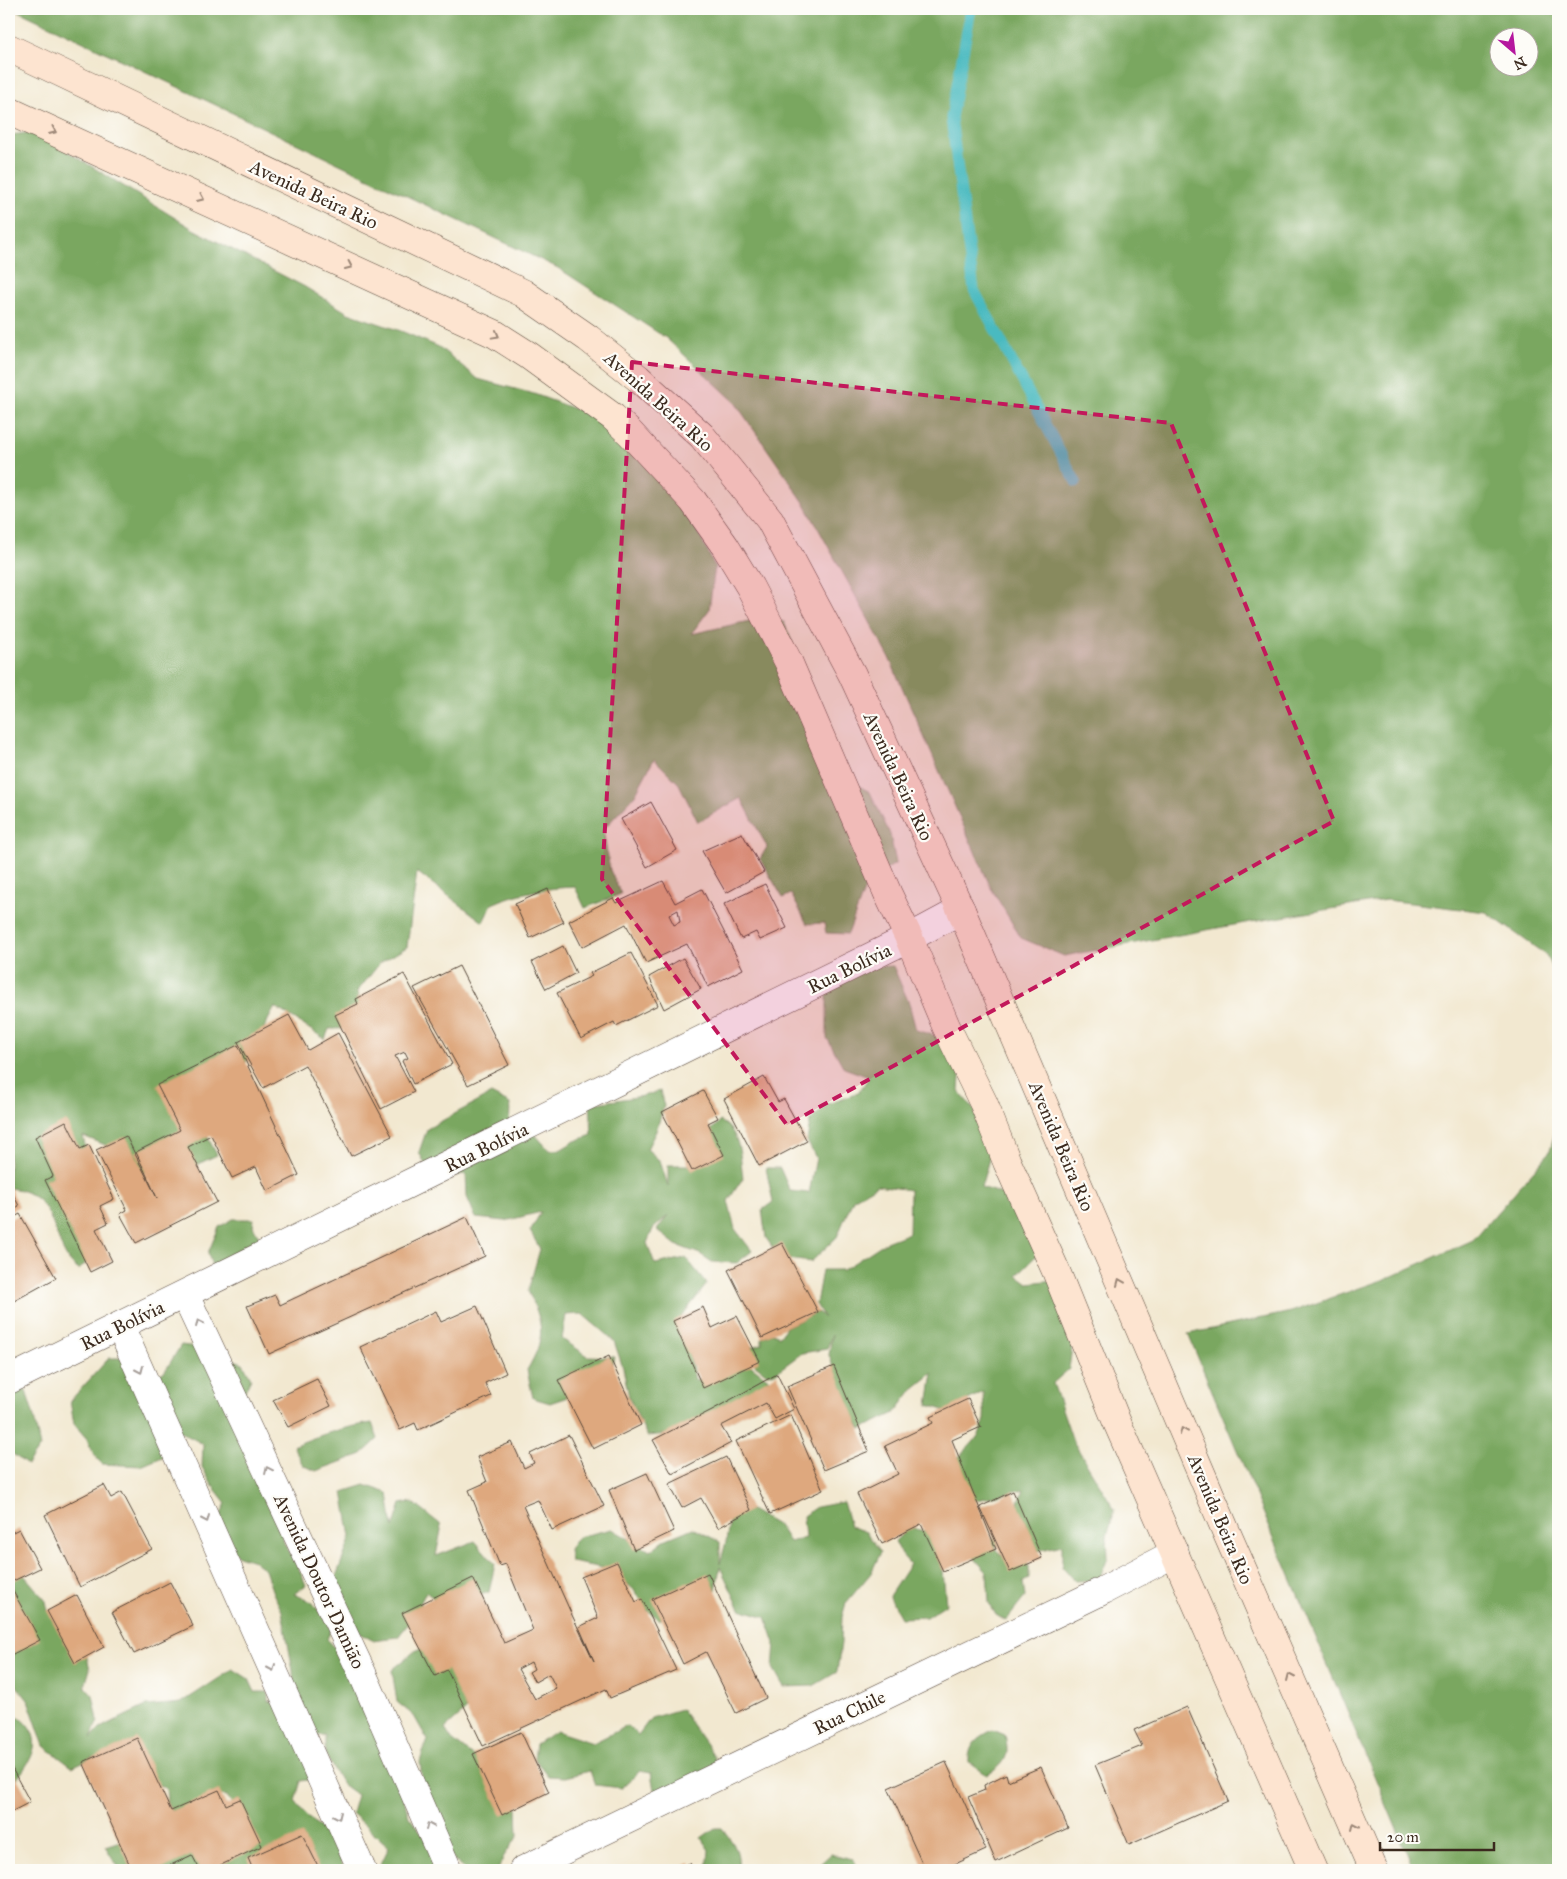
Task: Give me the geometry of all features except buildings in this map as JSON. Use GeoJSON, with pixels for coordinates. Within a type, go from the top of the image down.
{"type":"FeatureCollection","features":[{"type":"Feature","properties":{"kind":"street","name":"Avenida Beira Rio"},"geometry":{"type":"LineString","coordinates":[[9,48],[523,292],[588,338],[646,384],[702,436],[770,520],[852,674],[961,910],[1225,1530],[1374,1870]]}},
{"type":"Feature","properties":{"kind":"street"},"geometry":{"type":"LineString","coordinates":[[9,111],[495,334],[528,355],[613,417],[693,501],[725,546],[750,587],[788,662],[946,1026],[977,1089],[1056,1271],[1116,1420],[1313,1870]]}},
{"type":"Feature","properties":{"kind":"street","name":"Rua Bolívia"},"geometry":{"type":"LineString","coordinates":[[9,1380],[909,938],[961,910]]}},
{"type":"Feature","properties":{"kind":"street","name":"Avenida Doutor Damião"},"geometry":{"type":"LineString","coordinates":[[185,1295],[364,1675],[448,1870]]}},
{"type":"Feature","properties":{"kind":"street"},"geometry":{"type":"LineString","coordinates":[[120,1326],[362,1870]]}},
{"type":"Feature","properties":{"kind":"street","name":"Rua Chile"},"geometry":{"type":"LineString","coordinates":[[523,1870],[1095,1594],[1175,1553]]}},
{"type":"Feature","properties":{"kind":"highlighted area"},"geometry":{"type":"Polygon","coordinates":[[[632,362],[1171,423],[1334,821],[787,1125],[602,879],[632,362]]]}},
{"type":"Feature","properties":{"kind":"green space"},"geometry":{"type":"Polygon","coordinates":[[[14,9],[1558,9],[1558,983],[1546,955],[1486,912],[1386,900],[1064,956],[1021,938],[991,888],[887,653],[803,501],[734,401],[666,338],[558,268],[14,9]]]}},
{"type":"Feature","properties":{"kind":"green space"},"geometry":{"type":"Polygon","coordinates":[[[36,132],[193,229],[305,287],[348,313],[401,331],[439,347],[478,379],[534,394],[618,425],[694,524],[715,567],[709,610],[691,634],[758,619],[784,622],[848,780],[870,792],[890,834],[896,863],[867,883],[848,934],[826,933],[824,923],[807,924],[791,894],[783,898],[760,859],[767,847],[741,798],[698,822],[679,784],[654,759],[635,795],[603,830],[610,870],[621,894],[585,908],[575,887],[533,891],[512,896],[492,904],[483,922],[417,872],[407,947],[380,963],[357,992],[365,1028],[329,1029],[325,1039],[275,1007],[227,1098],[205,1132],[217,1155],[173,1176],[163,1160],[135,1180],[110,1147],[83,1136],[88,1160],[97,1252],[79,1270],[69,1261],[47,1211],[38,1200],[26,1192],[9,1188],[9,135],[36,132]]]}},
{"type":"Feature","properties":{"kind":"green space"},"geometry":{"type":"Polygon","coordinates":[[[893,966],[909,1003],[916,1030],[936,1036],[961,1065],[959,1090],[990,1129],[989,1159],[981,1187],[1017,1199],[1039,1253],[1017,1275],[1028,1283],[1055,1280],[1072,1347],[1069,1369],[1053,1383],[1073,1441],[1115,1510],[1107,1535],[1108,1558],[1099,1580],[1075,1581],[1062,1567],[1062,1545],[1029,1553],[1015,1512],[1024,1489],[977,1500],[957,1487],[951,1465],[979,1434],[984,1420],[983,1392],[947,1411],[928,1405],[933,1373],[913,1389],[895,1413],[861,1429],[845,1401],[829,1355],[832,1335],[827,1349],[802,1353],[775,1373],[767,1374],[754,1364],[747,1351],[749,1348],[762,1344],[762,1338],[772,1333],[780,1336],[786,1327],[818,1312],[824,1318],[816,1304],[822,1270],[843,1270],[886,1242],[909,1233],[910,1190],[877,1185],[853,1199],[837,1237],[811,1262],[780,1258],[766,1238],[762,1210],[773,1202],[766,1168],[780,1168],[790,1191],[809,1193],[816,1158],[807,1141],[810,1121],[828,1104],[858,1093],[869,1077],[844,1068],[827,1038],[827,995],[837,976],[855,967],[893,966]]]}},
{"type":"Feature","properties":{"kind":"green space"},"geometry":{"type":"Polygon","coordinates":[[[660,1091],[664,1106],[656,1131],[647,1149],[660,1161],[668,1186],[668,1165],[692,1165],[701,1141],[720,1121],[732,1131],[740,1153],[743,1178],[728,1201],[735,1229],[752,1251],[737,1263],[712,1262],[700,1254],[676,1245],[657,1230],[668,1215],[653,1229],[647,1243],[655,1264],[686,1258],[707,1284],[678,1321],[689,1353],[695,1380],[723,1376],[746,1362],[770,1380],[678,1433],[647,1436],[629,1397],[623,1368],[614,1341],[582,1314],[566,1315],[562,1339],[588,1356],[614,1357],[608,1380],[582,1392],[550,1403],[533,1398],[527,1370],[537,1349],[541,1331],[540,1322],[528,1291],[540,1249],[530,1231],[541,1212],[505,1221],[476,1218],[467,1197],[466,1174],[432,1178],[419,1152],[427,1129],[491,1094],[510,1104],[509,1132],[532,1131],[549,1150],[560,1150],[575,1141],[592,1135],[590,1104],[643,1096],[660,1091]]]}},
{"type":"Feature","properties":{"kind":"green space"},"geometry":{"type":"Polygon","coordinates":[[[1558,1122],[1558,1870],[1414,1870],[1188,1334],[1291,1312],[1388,1278],[1473,1240],[1549,1153],[1558,1122]]]}},
{"type":"Feature","properties":{"kind":"green space"},"geometry":{"type":"Polygon","coordinates":[[[233,1219],[254,1219],[253,1226],[261,1240],[258,1252],[212,1266],[208,1253],[219,1227],[233,1219]]]}},
{"type":"Feature","properties":{"kind":"green space"},"geometry":{"type":"Polygon","coordinates":[[[181,1345],[204,1348],[243,1363],[251,1378],[243,1395],[281,1526],[284,1543],[296,1562],[306,1585],[294,1594],[312,1602],[332,1628],[327,1639],[338,1651],[402,1791],[409,1817],[431,1844],[438,1870],[378,1870],[389,1847],[352,1813],[357,1795],[342,1784],[325,1754],[325,1735],[311,1736],[314,1779],[301,1781],[295,1801],[316,1825],[329,1832],[337,1847],[344,1870],[308,1870],[306,1853],[266,1861],[257,1870],[120,1870],[105,1846],[138,1835],[193,1855],[236,1810],[227,1796],[212,1793],[202,1810],[171,1811],[167,1802],[166,1789],[109,1755],[93,1757],[72,1767],[44,1746],[28,1700],[16,1685],[9,1688],[9,1637],[13,1621],[9,1605],[9,1582],[24,1575],[46,1601],[48,1611],[71,1621],[86,1654],[90,1669],[85,1686],[93,1695],[98,1720],[91,1738],[100,1728],[146,1706],[181,1703],[233,1669],[249,1679],[255,1692],[268,1692],[268,1701],[288,1705],[295,1716],[293,1671],[282,1611],[265,1570],[254,1561],[238,1556],[226,1544],[219,1519],[226,1503],[212,1485],[202,1467],[203,1444],[173,1428],[167,1455],[141,1466],[102,1464],[94,1455],[87,1439],[74,1424],[70,1401],[109,1358],[144,1358],[155,1377],[165,1371],[181,1345]]]}},
{"type":"Feature","properties":{"kind":"green space"},"geometry":{"type":"Polygon","coordinates":[[[9,1383],[26,1391],[33,1413],[40,1447],[27,1465],[9,1451],[9,1383]]]}},
{"type":"Feature","properties":{"kind":"green space"},"geometry":{"type":"Polygon","coordinates":[[[372,1423],[378,1439],[362,1454],[316,1471],[303,1465],[293,1446],[332,1432],[372,1423]]]}},
{"type":"Feature","properties":{"kind":"green space"},"geometry":{"type":"Polygon","coordinates":[[[365,1485],[388,1493],[393,1528],[401,1504],[412,1502],[440,1524],[441,1530],[436,1556],[475,1541],[495,1564],[489,1592],[452,1605],[442,1605],[426,1592],[412,1619],[398,1637],[372,1640],[349,1627],[332,1587],[351,1537],[343,1492],[365,1485]]]}},
{"type":"Feature","properties":{"kind":"green space"},"geometry":{"type":"Polygon","coordinates":[[[843,1502],[850,1526],[866,1532],[881,1552],[871,1573],[846,1603],[842,1617],[837,1672],[813,1686],[784,1687],[773,1668],[775,1643],[766,1617],[740,1609],[720,1567],[716,1590],[700,1602],[667,1603],[660,1620],[646,1609],[636,1592],[613,1570],[571,1562],[569,1549],[578,1537],[612,1529],[650,1551],[664,1540],[693,1528],[720,1542],[720,1564],[729,1523],[738,1508],[751,1510],[779,1526],[789,1542],[805,1538],[803,1516],[816,1507],[843,1502]]]}},
{"type":"Feature","properties":{"kind":"green space"},"geometry":{"type":"Polygon","coordinates":[[[910,1527],[927,1532],[943,1571],[946,1604],[926,1617],[901,1618],[889,1596],[910,1564],[902,1555],[895,1541],[910,1527]]]}},
{"type":"Feature","properties":{"kind":"green space"},"geometry":{"type":"Polygon","coordinates":[[[977,1529],[997,1541],[996,1549],[1004,1558],[1019,1557],[1029,1566],[1029,1579],[1023,1582],[1025,1597],[1006,1621],[996,1615],[989,1603],[987,1572],[966,1549],[977,1529]]]}},
{"type":"Feature","properties":{"kind":"green space"},"geometry":{"type":"Polygon","coordinates":[[[440,1640],[471,1691],[465,1711],[445,1729],[452,1740],[475,1758],[517,1808],[518,1836],[504,1856],[498,1870],[465,1870],[452,1858],[424,1793],[420,1762],[427,1739],[414,1716],[397,1702],[392,1670],[415,1651],[440,1640]]]}},
{"type":"Feature","properties":{"kind":"green space"},"geometry":{"type":"Polygon","coordinates":[[[681,1709],[715,1757],[713,1768],[666,1797],[654,1790],[651,1773],[640,1771],[622,1788],[595,1785],[590,1771],[565,1777],[548,1776],[534,1758],[536,1744],[556,1731],[593,1743],[627,1726],[638,1735],[651,1718],[681,1709]]]}},
{"type":"Feature","properties":{"kind":"green space"},"geometry":{"type":"Polygon","coordinates":[[[20,1717],[28,1726],[35,1743],[30,1760],[12,1785],[9,1784],[9,1722],[20,1717]]]}},
{"type":"Feature","properties":{"kind":"green space"},"geometry":{"type":"Polygon","coordinates":[[[993,1730],[1005,1735],[1007,1754],[999,1767],[987,1775],[969,1762],[969,1756],[975,1742],[993,1730]]]}},
{"type":"Feature","properties":{"kind":"green space"},"geometry":{"type":"Polygon","coordinates":[[[715,1828],[722,1828],[733,1843],[738,1857],[738,1870],[707,1870],[709,1850],[701,1838],[715,1828]]]}},
{"type":"Feature","properties":{"kind":"green space"},"geometry":{"type":"Polygon","coordinates":[[[831,1854],[853,1859],[859,1870],[819,1870],[820,1864],[831,1854]]]}},
{"type":"Feature","properties":{"kind":"waterway"},"geometry":{"type":"LineString","coordinates":[[971,9],[951,118],[974,290],[1076,482]]}}]}
